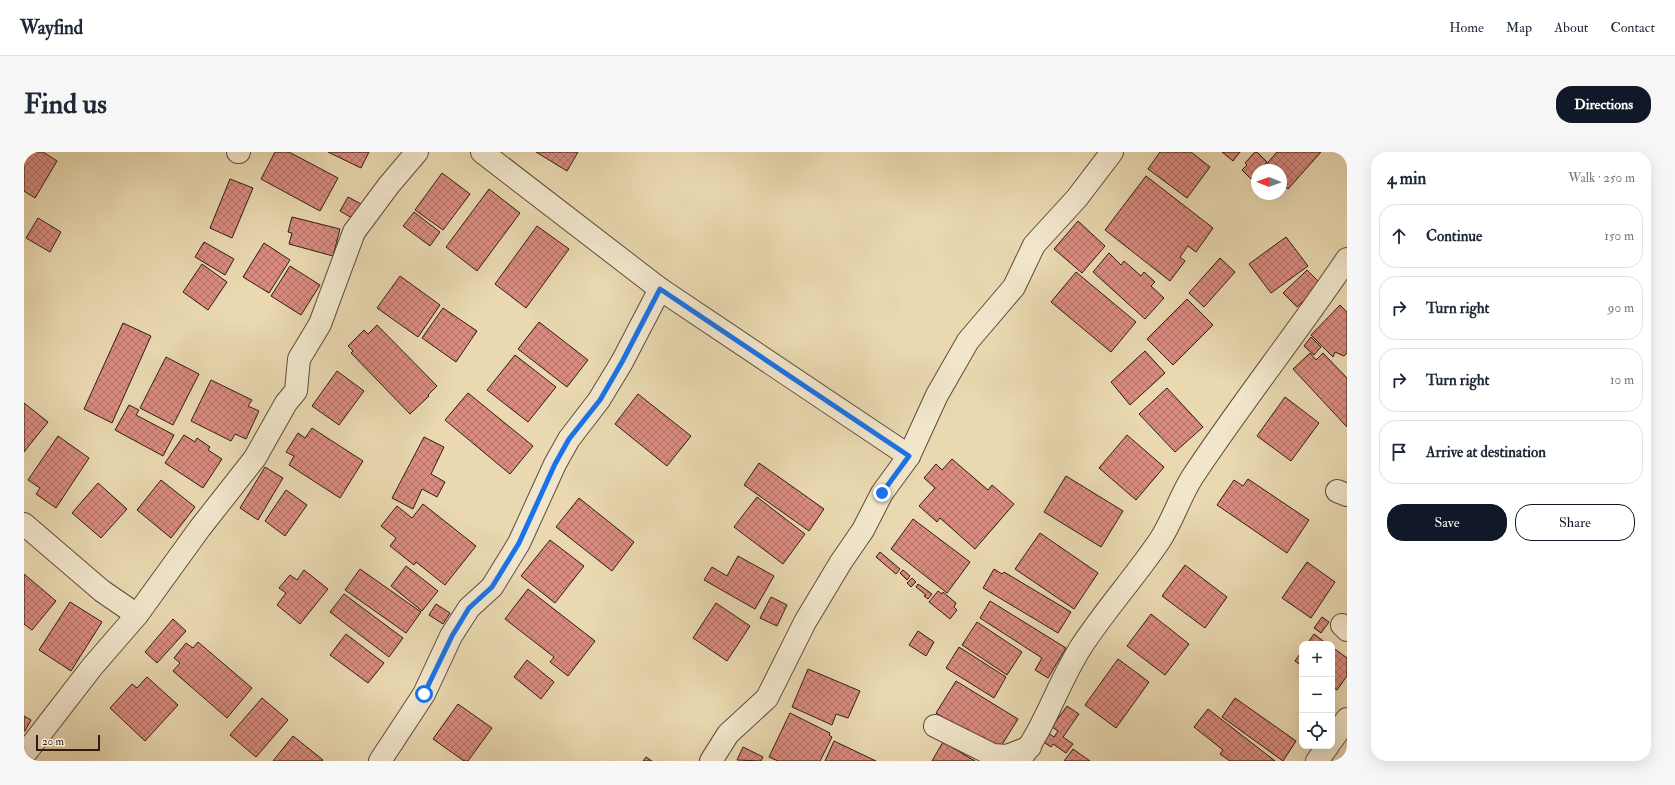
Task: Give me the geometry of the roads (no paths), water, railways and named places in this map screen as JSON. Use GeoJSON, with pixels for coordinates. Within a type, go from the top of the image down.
{"type":"FeatureCollection","features":[{"type":"Feature","properties":{"kind":"street"},"geometry":{"type":"LineString","coordinates":[[24,754],[92,667],[138,614],[200,528],[255,458],[286,403],[296,391],[299,359],[320,324],[354,232],[416,152]]}},
{"type":"Feature","properties":{"kind":"street"},"geometry":{"type":"LineString","coordinates":[[482,152],[660,289],[909,456]]}},
{"type":"Feature","properties":{"kind":"street"},"geometry":{"type":"LineString","coordinates":[[711,761],[728,734],[767,698],[809,616],[862,530],[882,493],[909,456],[937,395],[968,341],[1014,288],[1034,245],[1077,198],[1112,152]]}},
{"type":"Feature","properties":{"kind":"street"},"geometry":{"type":"LineString","coordinates":[[935,726],[993,755],[1007,756],[1025,754],[1080,648],[1110,605],[1140,568],[1163,535],[1190,480],[1221,434],[1347,259]]}},
{"type":"Feature","properties":{"kind":"street"},"geometry":{"type":"LineString","coordinates":[[384,760],[424,694],[452,636],[469,608],[492,587],[519,543],[555,464],[569,439],[600,400],[622,362],[660,289]]}},
{"type":"Feature","properties":{"kind":"street"},"geometry":{"type":"LineString","coordinates":[[24,524],[102,591],[138,614]]}},
{"type":"Feature","properties":{"kind":"street"},"geometry":{"type":"LineString","coordinates":[[1335,736],[1347,719]]}},
{"type":"Feature","properties":{"kind":"street"},"geometry":{"type":"LineString","coordinates":[[1317,761],[1326,749]]}}]}
